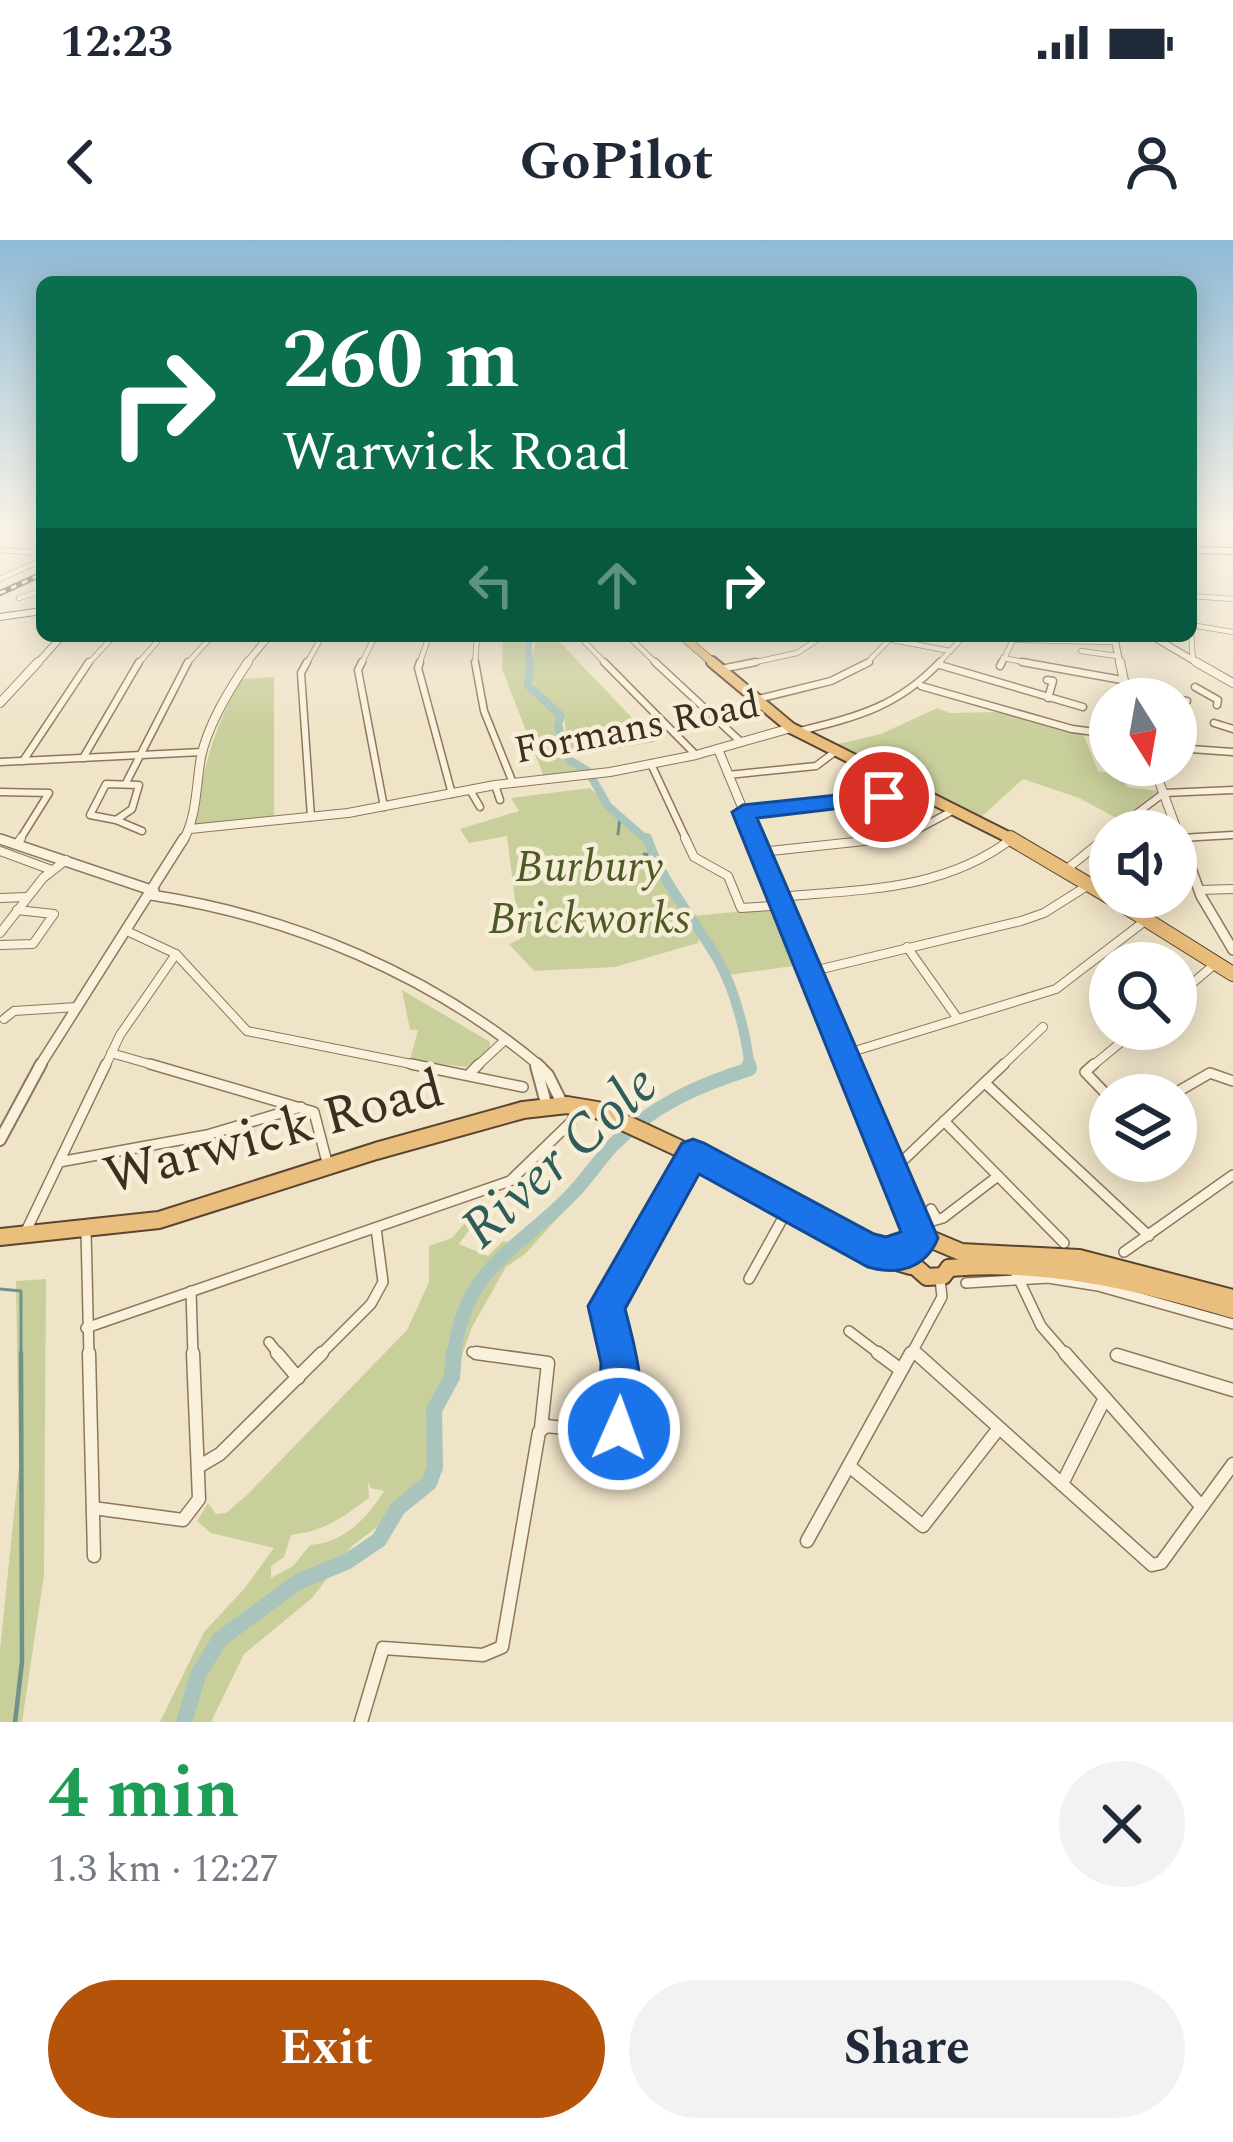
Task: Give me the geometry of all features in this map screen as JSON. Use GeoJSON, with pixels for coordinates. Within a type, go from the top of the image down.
{"type":"FeatureCollection","features":[{"type":"Feature","properties":{"kind":"highway"},"geometry":{"type":"LineString","coordinates":[[689,642],[794,730],[1011,838],[1089,883]]}},
{"type":"Feature","properties":{"kind":"highway"},"geometry":{"type":"LineString","coordinates":[[1144,918],[1233,974]]}},
{"type":"Feature","properties":{"kind":"highway","name":"Warwick Road"},"geometry":{"type":"LineString","coordinates":[[0,1237],[86,1231],[209,1208],[328,1167],[499,1118],[565,1111],[622,1123],[693,1154],[868,1250],[923,1234]]}},
{"type":"Feature","properties":{"kind":"highway"},"geometry":{"type":"LineString","coordinates":[[923,1234],[961,1252],[1079,1258],[1233,1298]]}},
{"type":"Feature","properties":{"kind":"highway"},"geometry":{"type":"LineString","coordinates":[[923,1234],[923,1276],[1015,1271],[1103,1275],[1233,1310]]}},
{"type":"Feature","properties":{"kind":"highway"},"geometry":{"type":"LineString","coordinates":[[940,1245],[944,1273]]}},
{"type":"Feature","properties":{"kind":"main road"},"geometry":{"type":"LineString","coordinates":[[0,617],[36,609]]}},
{"type":"Feature","properties":{"kind":"street"},"geometry":{"type":"LineString","coordinates":[[18,598],[28,594]]}},
{"type":"Feature","properties":{"kind":"street"},"geometry":{"type":"LineString","coordinates":[[1197,596],[1233,599]]}},
{"type":"Feature","properties":{"kind":"street"},"geometry":{"type":"LineString","coordinates":[[1197,629],[1233,632]]}},
{"type":"Feature","properties":{"kind":"street"},"geometry":{"type":"LineString","coordinates":[[0,703],[56,642]]}},
{"type":"Feature","properties":{"kind":"street"},"geometry":{"type":"LineString","coordinates":[[23,761],[93,656],[108,642]]}},
{"type":"Feature","properties":{"kind":"street"},"geometry":{"type":"LineString","coordinates":[[82,758],[143,655],[156,642]]}},
{"type":"Feature","properties":{"kind":"street"},"geometry":{"type":"LineString","coordinates":[[126,783],[186,664],[206,642]]}},
{"type":"Feature","properties":{"kind":"street"},"geometry":{"type":"LineString","coordinates":[[0,1140],[77,1007],[190,830],[202,752],[245,665],[264,642]]}},
{"type":"Feature","properties":{"kind":"street"},"geometry":{"type":"LineString","coordinates":[[311,818],[301,673],[319,642]]}},
{"type":"Feature","properties":{"kind":"street"},"geometry":{"type":"LineString","coordinates":[[372,642],[358,670],[383,807]]}},
{"type":"Feature","properties":{"kind":"street"},"geometry":{"type":"LineString","coordinates":[[427,642],[418,668],[452,794]]}},
{"type":"Feature","properties":{"kind":"street"},"geometry":{"type":"LineString","coordinates":[[476,642],[476,680],[513,783]]}},
{"type":"Feature","properties":{"kind":"street"},"geometry":{"type":"LineString","coordinates":[[585,642],[696,755]]}},
{"type":"Feature","properties":{"kind":"street"},"geometry":{"type":"LineString","coordinates":[[634,642],[741,742]]}},
{"type":"Feature","properties":{"kind":"street"},"geometry":{"type":"LineString","coordinates":[[720,669],[797,652],[813,642]]}},
{"type":"Feature","properties":{"kind":"street"},"geometry":{"type":"LineString","coordinates":[[756,700],[836,680],[866,664],[888,642]]}},
{"type":"Feature","properties":{"kind":"street"},"geometry":{"type":"LineString","coordinates":[[902,642],[950,650]]}},
{"type":"Feature","properties":{"kind":"street"},"geometry":{"type":"LineString","coordinates":[[794,730],[865,714],[921,686],[958,642]]}},
{"type":"Feature","properties":{"kind":"street"},"geometry":{"type":"LineString","coordinates":[[1013,642],[1001,662],[1110,678]]}},
{"type":"Feature","properties":{"kind":"street"},"geometry":{"type":"LineString","coordinates":[[1115,642],[1122,678]]}},
{"type":"Feature","properties":{"kind":"street"},"geometry":{"type":"LineString","coordinates":[[1162,642],[1233,683]]}},
{"type":"Feature","properties":{"kind":"street"},"geometry":{"type":"LineString","coordinates":[[1192,642],[1193,661]]}},
{"type":"Feature","properties":{"kind":"street"},"geometry":{"type":"LineString","coordinates":[[1081,652],[1117,656]]}},
{"type":"Feature","properties":{"kind":"street"},"geometry":{"type":"LineString","coordinates":[[1046,667],[1047,655]]}},
{"type":"Feature","properties":{"kind":"street"},"geometry":{"type":"LineString","coordinates":[[940,665],[1083,707]]}},
{"type":"Feature","properties":{"kind":"street"},"geometry":{"type":"LineString","coordinates":[[1215,673],[1195,686],[1218,700],[1217,705]]}},
{"type":"Feature","properties":{"kind":"street"},"geometry":{"type":"LineString","coordinates":[[1047,680],[1053,681],[1048,698]]}},
{"type":"Feature","properties":{"kind":"street"},"geometry":{"type":"LineString","coordinates":[[921,686],[1089,731]]}},
{"type":"Feature","properties":{"kind":"street"},"geometry":{"type":"LineString","coordinates":[[1214,723],[1233,729]]}},
{"type":"Feature","properties":{"kind":"street","name":"Formans Road"},"geometry":{"type":"LineString","coordinates":[[190,830],[311,818],[495,785],[596,774],[794,730]]}},
{"type":"Feature","properties":{"kind":"street"},"geometry":{"type":"LineString","coordinates":[[718,748],[775,901],[891,1172],[923,1234],[998,1176]]}},
{"type":"Feature","properties":{"kind":"street"},"geometry":{"type":"LineString","coordinates":[[1197,749],[1233,752]]}},
{"type":"Feature","properties":{"kind":"street"},"geometry":{"type":"LineString","coordinates":[[728,775],[816,766],[836,751]]}},
{"type":"Feature","properties":{"kind":"street"},"geometry":{"type":"LineString","coordinates":[[0,762],[202,752]]}},
{"type":"Feature","properties":{"kind":"street"},"geometry":{"type":"LineString","coordinates":[[651,764],[694,857],[728,876],[741,908],[946,878],[990,858],[1011,838]]}},
{"type":"Feature","properties":{"kind":"street"},"geometry":{"type":"LineString","coordinates":[[743,812],[881,798],[901,783]]}},
{"type":"Feature","properties":{"kind":"street"},"geometry":{"type":"LineString","coordinates":[[116,820],[134,813],[139,784],[103,786],[90,813],[142,831]]}},
{"type":"Feature","properties":{"kind":"street","name":"Formans Road"},"geometry":{"type":"LineString","coordinates":[[495,785],[500,800]]}},
{"type":"Feature","properties":{"kind":"street"},"geometry":{"type":"LineString","coordinates":[[1159,786],[1168,810]]}},
{"type":"Feature","properties":{"kind":"street"},"geometry":{"type":"LineString","coordinates":[[470,790],[480,807]]}},
{"type":"Feature","properties":{"kind":"street"},"geometry":{"type":"LineString","coordinates":[[1144,810],[1162,797],[1233,790]]}},
{"type":"Feature","properties":{"kind":"street"},"geometry":{"type":"LineString","coordinates":[[0,792],[49,793],[17,845]]}},
{"type":"Feature","properties":{"kind":"street"},"geometry":{"type":"LineString","coordinates":[[760,853],[908,836],[936,825],[954,810]]}},
{"type":"Feature","properties":{"kind":"street"},"geometry":{"type":"LineString","coordinates":[[123,836],[131,829]]}},
{"type":"Feature","properties":{"kind":"street"},"geometry":{"type":"LineString","coordinates":[[1197,837],[1233,835]]}},
{"type":"Feature","properties":{"kind":"street"},"geometry":{"type":"LineString","coordinates":[[0,839],[132,881],[153,893],[209,903],[338,948],[434,995],[504,1041],[552,1081],[565,1111]]}},
{"type":"Feature","properties":{"kind":"street"},"geometry":{"type":"LineString","coordinates":[[0,851],[49,869]]}},
{"type":"Feature","properties":{"kind":"street"},"geometry":{"type":"LineString","coordinates":[[1067,868],[1089,851]]}},
{"type":"Feature","properties":{"kind":"street"},"geometry":{"type":"LineString","coordinates":[[0,933],[27,897],[66,860]]}},
{"type":"Feature","properties":{"kind":"street"},"geometry":{"type":"LineString","coordinates":[[132,881],[146,881],[164,872]]}},
{"type":"Feature","properties":{"kind":"street"},"geometry":{"type":"LineString","coordinates":[[1197,882],[1233,950]]}},
{"type":"Feature","properties":{"kind":"street"},"geometry":{"type":"LineString","coordinates":[[809,972],[1022,921],[1089,885]]}},
{"type":"Feature","properties":{"kind":"street"},"geometry":{"type":"LineString","coordinates":[[1200,890],[1233,889]]}},
{"type":"Feature","properties":{"kind":"street"},"geometry":{"type":"LineString","coordinates":[[0,898],[27,897]]}},
{"type":"Feature","properties":{"kind":"street"},"geometry":{"type":"LineString","coordinates":[[0,945],[33,944],[54,914],[17,910]]}},
{"type":"Feature","properties":{"kind":"street"},"geometry":{"type":"LineString","coordinates":[[843,1054],[1056,989],[1147,920]]}},
{"type":"Feature","properties":{"kind":"street"},"geometry":{"type":"LineString","coordinates":[[129,932],[176,954],[247,1031],[347,1054],[528,1084],[527,1099]]}},
{"type":"Feature","properties":{"kind":"street"},"geometry":{"type":"LineString","coordinates":[[906,947],[958,1019]]}},
{"type":"Feature","properties":{"kind":"street"},"geometry":{"type":"LineString","coordinates":[[24,1235],[111,1053],[176,954]]}},
{"type":"Feature","properties":{"kind":"street"},"geometry":{"type":"LineString","coordinates":[[1197,979],[1216,963]]}},
{"type":"Feature","properties":{"kind":"street"},"geometry":{"type":"LineString","coordinates":[[4,1019],[13,1007],[77,1007]]}},
{"type":"Feature","properties":{"kind":"street"},"geometry":{"type":"LineString","coordinates":[[891,1172],[1043,1027]]}},
{"type":"Feature","properties":{"kind":"street"},"geometry":{"type":"LineString","coordinates":[[470,1073],[504,1041]]}},
{"type":"Feature","properties":{"kind":"street"},"geometry":{"type":"LineString","coordinates":[[1089,1076],[1085,1072],[1112,1050]]}},
{"type":"Feature","properties":{"kind":"street"},"geometry":{"type":"LineString","coordinates":[[111,1053],[314,1112],[328,1167]]}},
{"type":"Feature","properties":{"kind":"street"},"geometry":{"type":"LineString","coordinates":[[535,1065],[565,1111]]}},
{"type":"Feature","properties":{"kind":"street"},"geometry":{"type":"LineString","coordinates":[[1197,1081],[1212,1072],[1233,1081]]}},
{"type":"Feature","properties":{"kind":"street"},"geometry":{"type":"LineString","coordinates":[[985,1083],[1149,1236]]}},
{"type":"Feature","properties":{"kind":"street"},"geometry":{"type":"LineString","coordinates":[[58,1162],[208,1135],[303,1107]]}},
{"type":"Feature","properties":{"kind":"street"},"geometry":{"type":"LineString","coordinates":[[86,1328],[510,1181],[565,1111]]}},
{"type":"Feature","properties":{"kind":"street"},"geometry":{"type":"LineString","coordinates":[[944,1121],[1055,1239]]}},
{"type":"Feature","properties":{"kind":"street"},"geometry":{"type":"LineString","coordinates":[[541,1428],[613,1433],[619,1429],[620,1363],[607,1306],[693,1154]]}},
{"type":"Feature","properties":{"kind":"street"},"geometry":{"type":"LineString","coordinates":[[1124,1252],[1233,1175]]}},
{"type":"Feature","properties":{"kind":"street"},"geometry":{"type":"LineString","coordinates":[[749,1279],[790,1205]]}},
{"type":"Feature","properties":{"kind":"street"},"geometry":{"type":"LineString","coordinates":[[198,1467],[220,1454],[379,1294],[383,1271],[376,1228]]}},
{"type":"Feature","properties":{"kind":"street"},"geometry":{"type":"LineString","coordinates":[[86,1231],[94,1556]]}},
{"type":"Feature","properties":{"kind":"street"},"geometry":{"type":"LineString","coordinates":[[1015,1271],[1041,1326],[1201,1506]]}},
{"type":"Feature","properties":{"kind":"street"},"geometry":{"type":"LineString","coordinates":[[966,1283],[1015,1271],[1098,1286],[1233,1324]]}},
{"type":"Feature","properties":{"kind":"street"},"geometry":{"type":"LineString","coordinates":[[807,1541],[942,1297],[944,1273]]}},
{"type":"Feature","properties":{"kind":"street"},"geometry":{"type":"LineString","coordinates":[[93,1508],[185,1518],[199,1499],[191,1291]]}},
{"type":"Feature","properties":{"kind":"street"},"geometry":{"type":"LineString","coordinates":[[850,1331],[901,1370]]}},
{"type":"Feature","properties":{"kind":"street"},"geometry":{"type":"LineString","coordinates":[[269,1342],[298,1378]]}},
{"type":"Feature","properties":{"kind":"street"},"geometry":{"type":"LineString","coordinates":[[913,1350],[1152,1565],[1161,1563],[1233,1464]]}},
{"type":"Feature","properties":{"kind":"street"},"geometry":{"type":"LineString","coordinates":[[361,1722],[382,1648],[483,1655],[502,1647],[548,1363],[472,1352]]}},
{"type":"Feature","properties":{"kind":"street"},"geometry":{"type":"LineString","coordinates":[[1117,1355],[1233,1390]]}},
{"type":"Feature","properties":{"kind":"street"},"geometry":{"type":"LineString","coordinates":[[1062,1484],[1105,1398]]}},
{"type":"Feature","properties":{"kind":"street"},"geometry":{"type":"LineString","coordinates":[[849,1466],[923,1526],[999,1428]]}},
{"type":"Feature","properties":{"kind":"green space"},"geometry":{"type":"Polygon","coordinates":[[[503,642],[530,642],[528,685],[561,716],[558,725],[569,760],[588,771],[544,777],[502,669],[503,642]]]}},
{"type":"Feature","properties":{"kind":"green space"},"geometry":{"type":"Polygon","coordinates":[[[536,642],[560,642],[655,742],[568,756],[564,716],[527,677],[536,642]]]}},
{"type":"Feature","properties":{"kind":"green space"},"geometry":{"type":"Polygon","coordinates":[[[274,677],[274,819],[194,827],[210,751],[241,679],[274,677]]]}},
{"type":"Feature","properties":{"kind":"green space"},"geometry":{"type":"Polygon","coordinates":[[[937,708],[950,713],[996,712],[1083,734],[1089,749],[1089,786],[1159,791],[1133,810],[1101,810],[1023,779],[980,818],[834,745],[881,734],[937,708]]]}},
{"type":"Feature","properties":{"kind":"green space","name":"Burbury Brickworks"},"geometry":{"type":"Polygon","coordinates":[[[590,788],[645,836],[658,873],[699,937],[698,943],[615,967],[534,971],[509,944],[520,939],[507,836],[469,843],[460,829],[519,811],[511,798],[590,788]]]}},
{"type":"Feature","properties":{"kind":"green space"},"geometry":{"type":"Polygon","coordinates":[[[778,908],[801,965],[728,975],[692,916],[778,908]]]}},
{"type":"Feature","properties":{"kind":"green space"},"geometry":{"type":"Polygon","coordinates":[[[402,990],[490,1042],[489,1050],[466,1067],[410,1060],[418,1030],[410,1030],[402,990]]]}},
{"type":"Feature","properties":{"kind":"green space"},"geometry":{"type":"Polygon","coordinates":[[[560,1207],[565,1210],[525,1254],[506,1267],[472,1327],[440,1417],[439,1457],[422,1493],[352,1546],[312,1598],[244,1654],[211,1722],[160,1722],[204,1632],[274,1548],[211,1533],[197,1521],[208,1503],[216,1514],[226,1513],[247,1495],[407,1330],[429,1282],[429,1246],[452,1238],[469,1218],[476,1221],[459,1244],[488,1256],[503,1241],[516,1244],[560,1207]],[[368,1481],[369,1498],[341,1518],[291,1535],[284,1557],[271,1566],[271,1578],[293,1566],[310,1545],[333,1540],[362,1520],[384,1491],[371,1488],[368,1481]]]}},
{"type":"Feature","properties":{"kind":"green space"},"geometry":{"type":"Polygon","coordinates":[[[46,1279],[44,1575],[22,1722],[0,1722],[0,1650],[19,1465],[16,1281],[46,1279]]]}},
{"type":"Feature","properties":{"kind":"waterway","name":"River Cole"},"geometry":{"type":"LineString","coordinates":[[529,642],[529,665]]}},
{"type":"Feature","properties":{"kind":"waterway","name":"River Cole"},"geometry":{"type":"LineString","coordinates":[[530,662],[528,685],[561,716],[558,725],[569,760],[588,771],[608,806],[648,841]]}},
{"type":"Feature","properties":{"kind":"waterway"},"geometry":{"type":"LineString","coordinates":[[618,834],[620,817]]}},
{"type":"Feature","properties":{"kind":"waterway","name":"River Cole"},"geometry":{"type":"LineString","coordinates":[[647,838],[670,886],[724,972],[739,1012],[750,1067]]}},
{"type":"Feature","properties":{"kind":"waterway","name":"River Cole"},"geometry":{"type":"LineString","coordinates":[[644,854],[653,855]]}},
{"type":"Feature","properties":{"kind":"waterway","name":"River Cole"},"geometry":{"type":"LineString","coordinates":[[454,1356],[459,1326],[481,1281],[571,1195],[613,1145],[660,1108],[750,1069],[749,1064]]}},
{"type":"Feature","properties":{"kind":"waterway"},"geometry":{"type":"LineString","coordinates":[[0,1289],[21,1291],[21,1353]]}},
{"type":"Feature","properties":{"kind":"waterway"},"geometry":{"type":"LineString","coordinates":[[15,1722],[22,1662],[21,1353]]}},
{"type":"Feature","properties":{"kind":"waterway","name":"River Cole"},"geometry":{"type":"LineString","coordinates":[[184,1722],[198,1675],[220,1639],[298,1582],[348,1561],[379,1540],[398,1508],[429,1483],[435,1467],[434,1410],[452,1377],[454,1353]]}},
{"type":"Feature","properties":{"kind":"route"},"geometry":{"type":"LineString","coordinates":[[619,1429],[620,1363],[608,1328],[607,1306],[640,1240],[693,1154],[868,1250],[886,1255],[904,1252],[921,1238],[743,812],[884,797]]}}]}
